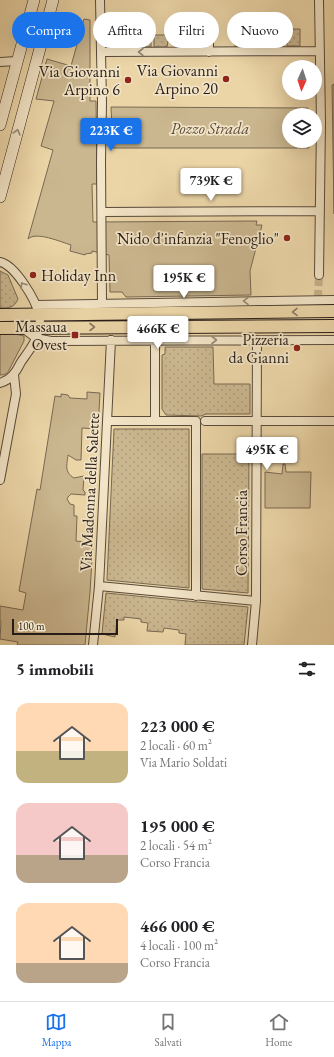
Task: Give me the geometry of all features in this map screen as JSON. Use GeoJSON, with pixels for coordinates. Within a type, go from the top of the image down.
{"type":"FeatureCollection","features":[{"type":"Feature","properties":{"kind":"main road"},"geometry":{"type":"LineString","coordinates":[[0,125],[34,0]]}},
{"type":"Feature","properties":{"kind":"main road"},"geometry":{"type":"LineString","coordinates":[[0,197],[3,170],[53,0]]}},
{"type":"Feature","properties":{"kind":"main road"},"geometry":{"type":"LineString","coordinates":[[0,315],[38,310],[190,313],[334,311]]}},
{"type":"Feature","properties":{"kind":"main road"},"geometry":{"type":"LineString","coordinates":[[0,328],[23,328],[37,333],[334,326]]}},
{"type":"Feature","properties":{"kind":"street"},"geometry":{"type":"LineString","coordinates":[[100,0],[102,304]]}},
{"type":"Feature","properties":{"kind":"street"},"geometry":{"type":"LineString","coordinates":[[319,0],[319,275]]}},
{"type":"Feature","properties":{"kind":"street"},"geometry":{"type":"LineString","coordinates":[[209,48],[209,52]]}},
{"type":"Feature","properties":{"kind":"street"},"geometry":{"type":"LineString","coordinates":[[101,52],[320,51]]}},
{"type":"Feature","properties":{"kind":"street"},"geometry":{"type":"LineString","coordinates":[[0,62],[17,61]]}},
{"type":"Feature","properties":{"kind":"street"},"geometry":{"type":"LineString","coordinates":[[102,212],[320,211]]}},
{"type":"Feature","properties":{"kind":"street"},"geometry":{"type":"LineString","coordinates":[[0,262],[9,266],[18,276],[38,310],[37,333],[14,375],[6,381],[0,382]]}},
{"type":"Feature","properties":{"kind":"street"},"geometry":{"type":"LineString","coordinates":[[38,310],[102,304],[318,299],[334,300]]}},
{"type":"Feature","properties":{"kind":"street"},"geometry":{"type":"LineString","coordinates":[[169,303],[190,313]]}},
{"type":"Feature","properties":{"kind":"street"},"geometry":{"type":"LineString","coordinates":[[37,333],[51,341],[334,340]]}},
{"type":"Feature","properties":{"kind":"street","name":"Via Madonna della Salette"},"geometry":{"type":"LineString","coordinates":[[93,645],[99,586],[111,340]]}},
{"type":"Feature","properties":{"kind":"street"},"geometry":{"type":"LineString","coordinates":[[155,340],[155,421]]}},
{"type":"Feature","properties":{"kind":"street","name":"Corso Francia"},"geometry":{"type":"LineString","coordinates":[[252,645],[256,601],[257,340]]}},
{"type":"Feature","properties":{"kind":"street"},"geometry":{"type":"LineString","coordinates":[[0,480],[16,394],[14,375]]}},
{"type":"Feature","properties":{"kind":"street"},"geometry":{"type":"LineString","coordinates":[[107,421],[196,421],[196,596]]}},
{"type":"Feature","properties":{"kind":"street"},"geometry":{"type":"LineString","coordinates":[[205,422],[334,421]]}},
{"type":"Feature","properties":{"kind":"street"},"geometry":{"type":"LineString","coordinates":[[99,586],[256,601]]}},
{"type":"Feature","properties":{"kind":"green space"},"geometry":{"type":"Polygon","coordinates":[[[85,19],[90,20],[90,101],[96,101],[97,184],[92,184],[93,222],[257,221],[256,225],[262,225],[250,271],[251,295],[126,297],[122,292],[110,292],[109,255],[92,251],[92,253],[85,255],[70,251],[71,245],[37,236],[28,239],[53,150],[41,146],[54,101],[36,99],[47,59],[71,66],[76,48],[85,48],[85,19]]]}},
{"type":"Feature","properties":{"kind":"green space"},"geometry":{"type":"Polygon","coordinates":[[[293,29],[300,29],[300,46],[293,46],[293,29]]]}},
{"type":"Feature","properties":{"kind":"green space"},"geometry":{"type":"Polygon","coordinates":[[[156,35],[164,35],[164,47],[156,47],[156,35]]]}},
{"type":"Feature","properties":{"kind":"green space"},"geometry":{"type":"Polygon","coordinates":[[[334,84],[334,214],[332,85],[334,84]]]}},
{"type":"Feature","properties":{"kind":"green space","name":"Pozzo Strada"},"geometry":{"type":"Polygon","coordinates":[[[111,107],[308,108],[282,108],[282,148],[113,148],[111,107]]]}},
{"type":"Feature","properties":{"kind":"green space"},"geometry":{"type":"Polygon","coordinates":[[[0,271],[8,275],[18,299],[13,306],[9,308],[0,308],[0,271]]]}},
{"type":"Feature","properties":{"kind":"green space"},"geometry":{"type":"Polygon","coordinates":[[[0,334],[15,334],[24,336],[24,341],[8,371],[3,375],[0,375],[0,334]]]}},
{"type":"Feature","properties":{"kind":"green space"},"geometry":{"type":"Polygon","coordinates":[[[165,347],[213,347],[214,384],[250,384],[250,414],[206,414],[201,416],[166,415],[162,409],[162,355],[165,354],[165,347]]]}},
{"type":"Feature","properties":{"kind":"green space"},"geometry":{"type":"Polygon","coordinates":[[[87,392],[100,393],[98,429],[82,428],[81,460],[76,460],[68,455],[67,465],[67,471],[74,478],[84,476],[83,490],[85,495],[71,494],[67,499],[70,504],[74,505],[74,516],[77,516],[76,541],[93,543],[85,645],[17,645],[18,642],[0,639],[0,606],[23,610],[26,593],[19,591],[37,489],[40,490],[55,396],[61,397],[61,394],[68,395],[70,398],[87,399],[87,392]]]}},
{"type":"Feature","properties":{"kind":"green space"},"geometry":{"type":"Polygon","coordinates":[[[114,429],[189,429],[189,588],[107,580],[114,429]]]}},
{"type":"Feature","properties":{"kind":"green space"},"geometry":{"type":"Polygon","coordinates":[[[202,454],[249,454],[248,593],[202,589],[202,454]]]}},
{"type":"Feature","properties":{"kind":"green space"},"geometry":{"type":"Polygon","coordinates":[[[283,464],[285,464],[286,472],[311,472],[310,508],[265,508],[265,472],[282,474],[283,464]]]}},
{"type":"Feature","properties":{"kind":"green space"},"geometry":{"type":"Polygon","coordinates":[[[106,593],[248,607],[244,645],[185,645],[186,634],[179,633],[179,630],[164,628],[163,632],[147,631],[148,623],[141,622],[141,619],[124,617],[124,620],[117,620],[115,637],[102,634],[106,593]]]}},
{"type":"Feature","properties":{"kind":"tunnel"},"geometry":{"type":"LineString","coordinates":[[318,298],[319,275]]}},
{"type":"Feature","properties":{"kind":"place","name":"Via Giovanni Arpino 20"},"geometry":{"type":"Point","coordinates":[226,79]}},
{"type":"Feature","properties":{"kind":"place","name":"Via Giovanni Arpino 6"},"geometry":{"type":"Point","coordinates":[128,80]}},
{"type":"Feature","properties":{"kind":"place","name":"Nido d'infanzia \"Fenoglio\""},"geometry":{"type":"Point","coordinates":[287,238]}},
{"type":"Feature","properties":{"kind":"place","name":"Holiday Inn"},"geometry":{"type":"Point","coordinates":[33,275]}},
{"type":"Feature","properties":{"kind":"place","name":"Massaua Ovest"},"geometry":{"type":"Point","coordinates":[75,335]}},
{"type":"Feature","properties":{"kind":"place","name":"Pizzeria da Gianni"},"geometry":{"type":"Point","coordinates":[297,348]}}]}
